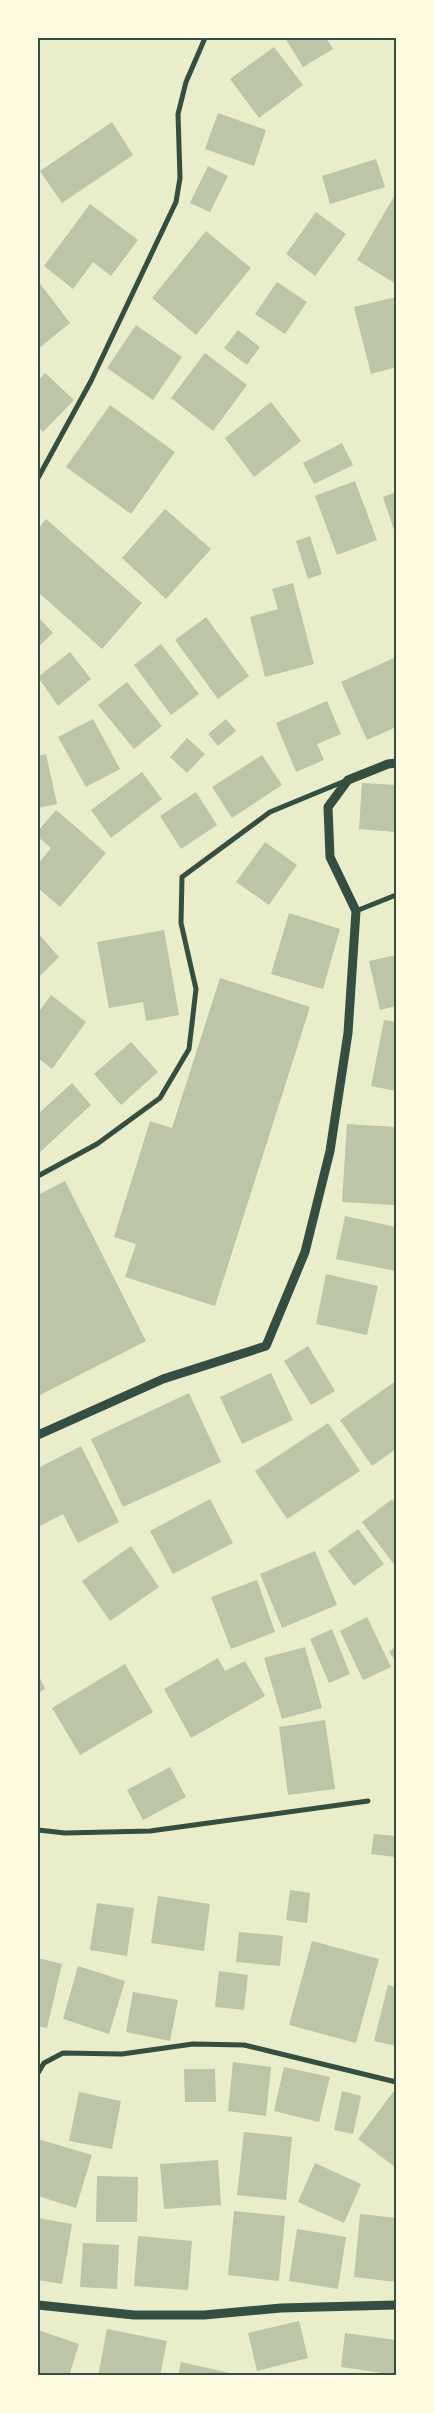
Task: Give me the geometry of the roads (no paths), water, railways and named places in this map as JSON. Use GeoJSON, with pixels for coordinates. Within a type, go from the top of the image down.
{"type":"FeatureCollection","features":[{"type":"Feature","properties":{"kind":"street"},"geometry":{"type":"LineString","coordinates":[[38,478],[91,381],[176,202],[180,178],[178,114],[186,82],[205,38]]}},
{"type":"Feature","properties":{"kind":"street"},"geometry":{"type":"LineString","coordinates":[[38,1176],[97,1144],[160,1098],[189,1049],[196,988],[181,923],[182,877],[270,812],[388,764],[396,763]]}},
{"type":"Feature","properties":{"kind":"street"},"geometry":{"type":"LineString","coordinates":[[38,1435],[163,1379],[266,1346],[305,1252],[330,1151],[348,1033],[356,911],[330,857],[328,807],[348,780]]}},
{"type":"Feature","properties":{"kind":"street"},"geometry":{"type":"LineString","coordinates":[[356,911],[396,895]]}},
{"type":"Feature","properties":{"kind":"street"},"geometry":{"type":"LineString","coordinates":[[38,1830],[65,1833],[150,1831],[368,1801]]}},
{"type":"Feature","properties":{"kind":"street"},"geometry":{"type":"LineString","coordinates":[[38,2073],[44,2063],[63,2053],[122,2054],[193,2044],[244,2045],[396,2082]]}},
{"type":"Feature","properties":{"kind":"street"},"geometry":{"type":"LineString","coordinates":[[38,2305],[134,2315],[204,2315],[281,2308],[396,2305]]}}]}
